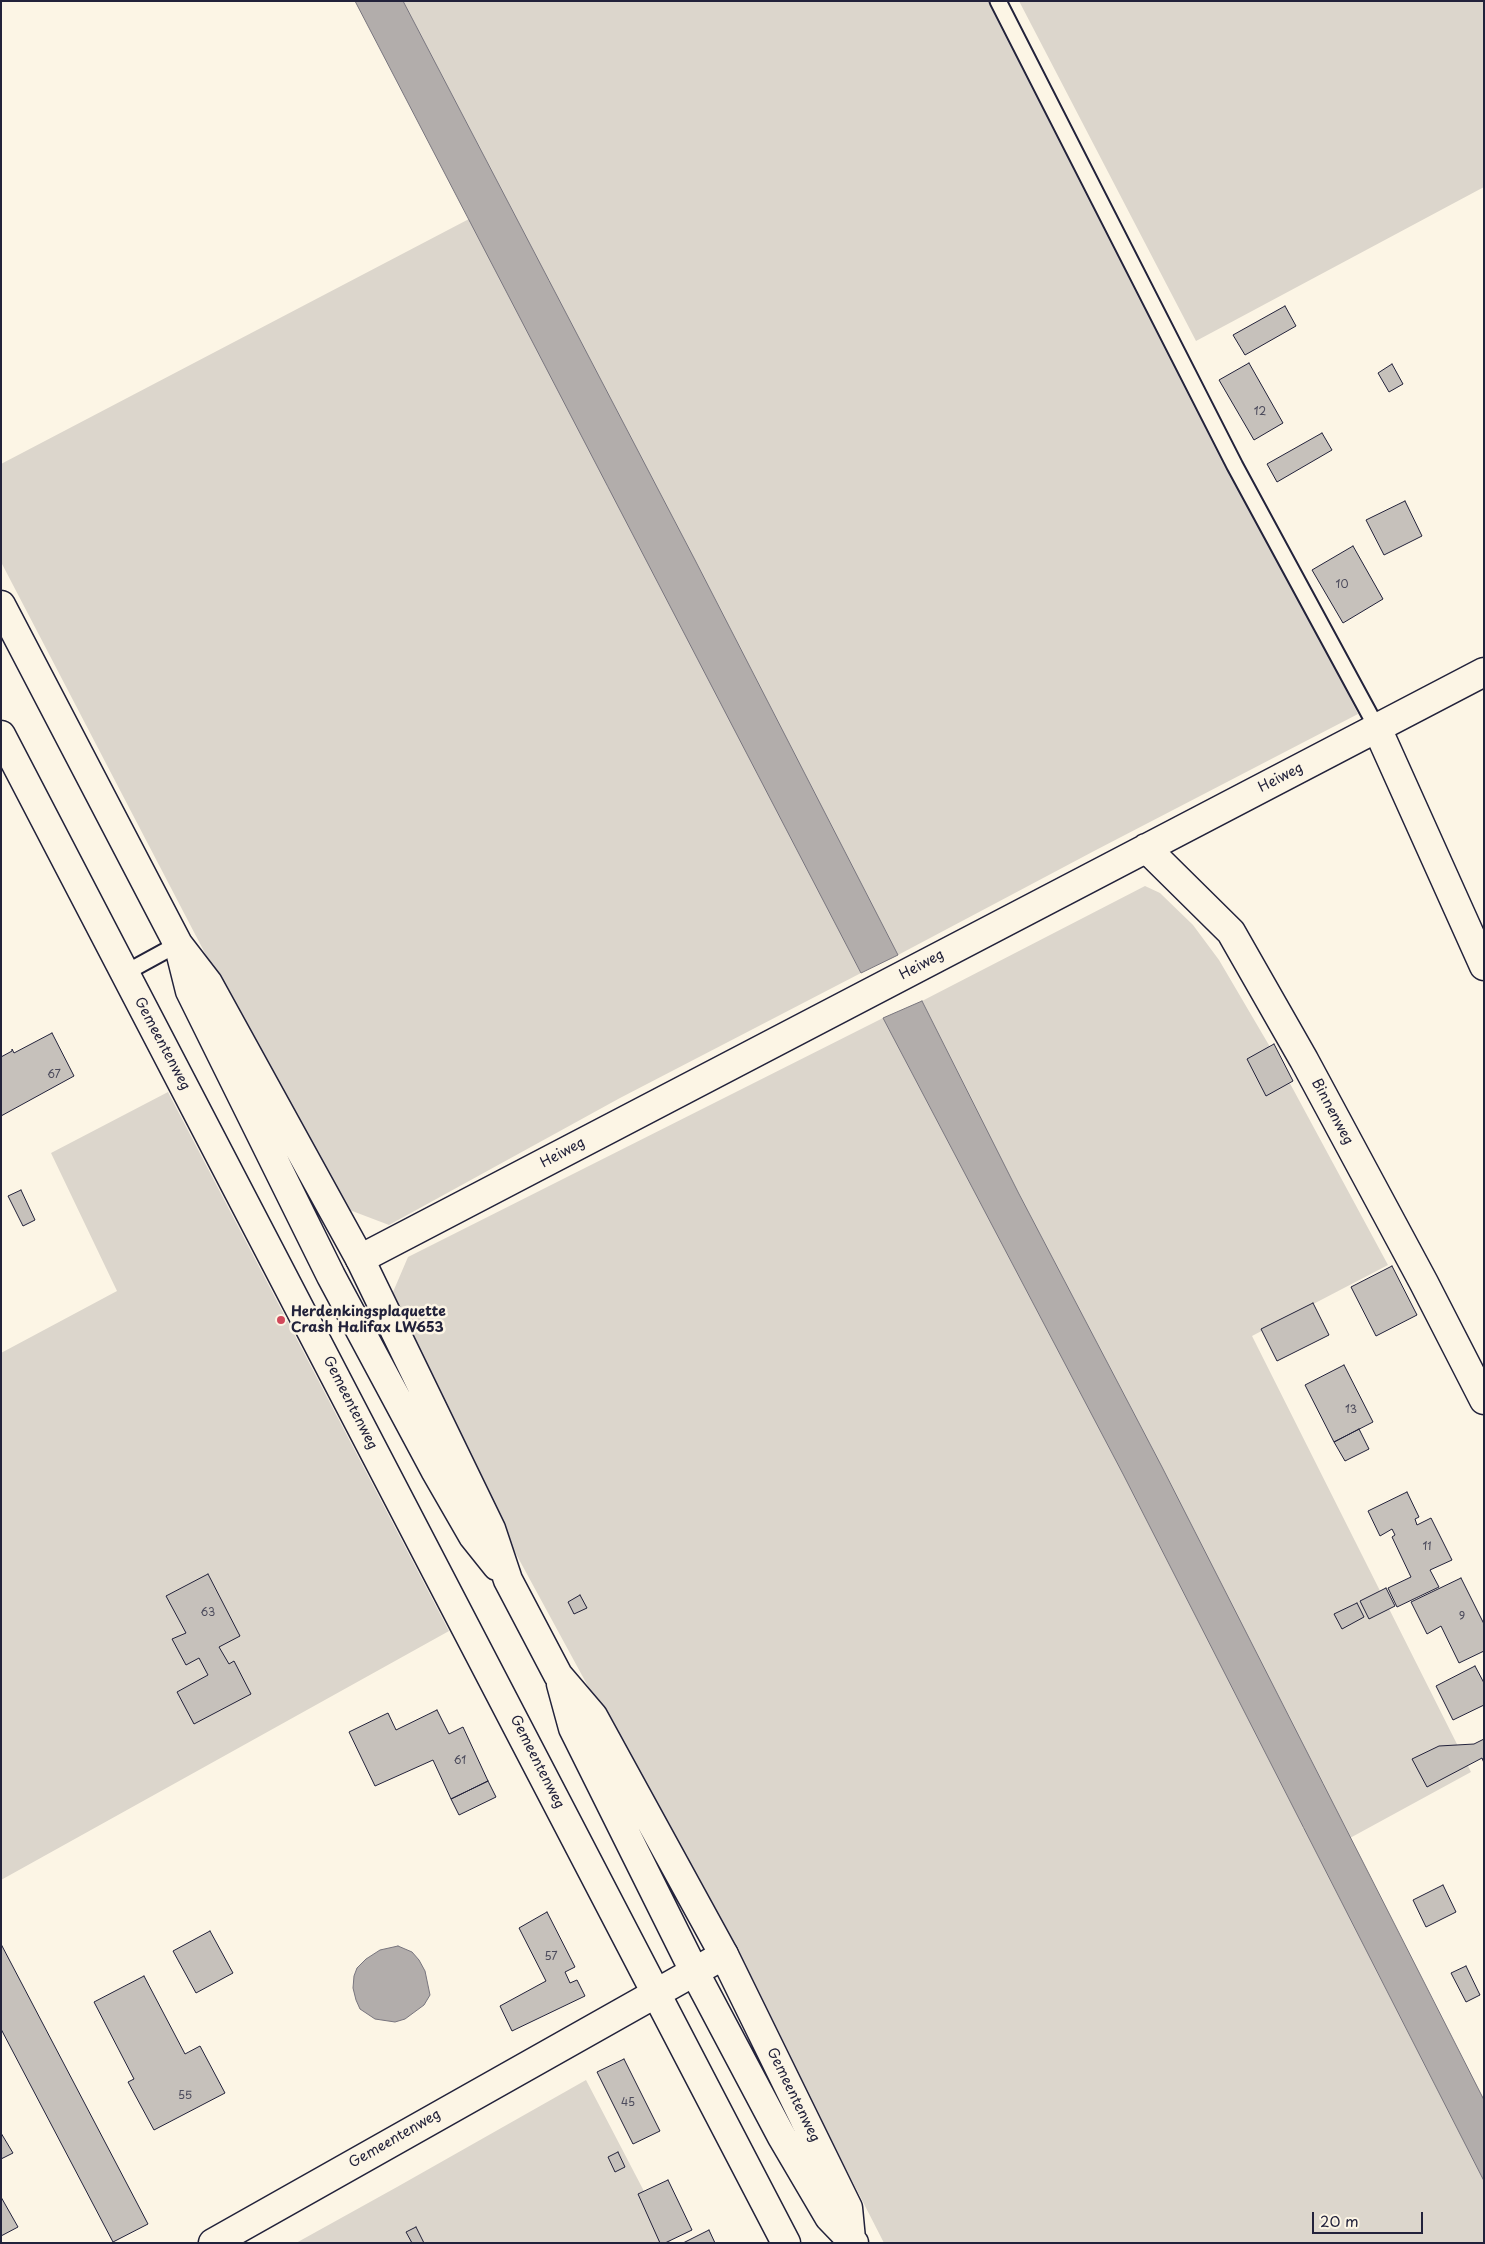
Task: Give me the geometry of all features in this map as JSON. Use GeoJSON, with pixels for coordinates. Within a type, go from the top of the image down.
{"type":"FeatureCollection","features":[{"type":"Feature","properties":{"kind":"street","name":"Gemeentenweg"},"geometry":{"type":"LineString","coordinates":[[1,605],[178,944],[208,983],[360,1259],[487,1520],[508,1580],[558,1675],[573,1728],[694,1971],[782,2137],[830,2217],[852,2241]]}},
{"type":"Feature","properties":{"kind":"street","name":"Heiweg"},"geometry":{"type":"LineString","coordinates":[[360,1259],[1484,672]]}},
{"type":"Feature","properties":{"kind":"street"},"geometry":{"type":"LineString","coordinates":[[1377,728],[1484,966]]}},
{"type":"Feature","properties":{"kind":"street","name":"Gemeentenweg"},"geometry":{"type":"LineString","coordinates":[[1,735],[786,2243]]}},
{"type":"Feature","properties":{"kind":"street","name":"Binnenweg"},"geometry":{"type":"LineString","coordinates":[[1146,848],[1231,932],[1341,1128],[1484,1400]]}},
{"type":"Feature","properties":{"kind":"street","name":"Gemeentenweg"},"geometry":{"type":"LineString","coordinates":[[178,944],[190,991],[331,1276],[473,1536],[508,1580]]}},
{"type":"Feature","properties":{"kind":"street","name":"Gemeentenweg"},"geometry":{"type":"LineString","coordinates":[[558,1675],[593,1716],[724,1955],[848,2208],[852,2241]]}},
{"type":"Feature","properties":{"kind":"street","name":"Gemeentenweg"},"geometry":{"type":"LineString","coordinates":[[213,2243],[724,1955]]}},
{"type":"Feature","properties":{"kind":"lane"},"geometry":{"type":"LineString","coordinates":[[998,1],[1235,466],[1377,728]]}},
{"type":"Feature","properties":{"kind":"lane"},"geometry":{"type":"LineString","coordinates":[[125,974],[178,944]]}},
{"type":"Feature","properties":{"kind":"shaded area"},"geometry":{"type":"Polygon","coordinates":[[[355,1],[403,1],[695,560],[898,955],[861,973],[355,1]]]}},
{"type":"Feature","properties":{"kind":"shaded area"},"geometry":{"type":"Polygon","coordinates":[[[403,1],[996,1],[1358,714],[898,955],[695,560],[403,1]]]}},
{"type":"Feature","properties":{"kind":"shaded area"},"geometry":{"type":"Polygon","coordinates":[[[1019,1],[1484,1],[1484,187],[1196,341],[1019,1]]]}},
{"type":"Feature","properties":{"kind":"shaded area"},"geometry":{"type":"Polygon","coordinates":[[[469,219],[861,973],[620,1098],[389,1225],[347,1209],[208,959],[1,562],[1,464],[469,219]]]}},
{"type":"Feature","properties":{"kind":"shaded area"},"geometry":{"type":"Polygon","coordinates":[[[1145,886],[1160,893],[1193,925],[1219,960],[1273,1052],[1388,1265],[1252,1336],[1471,1772],[1350,1838],[1162,1467],[1019,1194],[922,1001],[1145,886]]]}},
{"type":"Feature","properties":{"kind":"shaded area"},"geometry":{"type":"Polygon","coordinates":[[[922,1001],[1019,1194],[1162,1467],[1484,2100],[1484,2181],[1123,1474],[883,1018],[922,1001]]]}},
{"type":"Feature","properties":{"kind":"shaded area"},"geometry":{"type":"Polygon","coordinates":[[[883,1018],[1123,1474],[1484,2181],[1484,2243],[884,2243],[777,2034],[503,1530],[393,1292],[408,1257],[883,1018]]]}},
{"type":"Feature","properties":{"kind":"shaded area"},"geometry":{"type":"Polygon","coordinates":[[[168,1092],[449,1631],[1,1880],[1,1353],[117,1291],[51,1153],[168,1092]]]}},
{"type":"Feature","properties":{"kind":"shaded area"},"geometry":{"type":"Polygon","coordinates":[[[398,1946],[412,1952],[419,1960],[425,1971],[430,1995],[424,2005],[405,2019],[395,2022],[375,2019],[360,2009],[353,1988],[354,1976],[357,1968],[366,1959],[380,1950],[398,1946]]]}},
{"type":"Feature","properties":{"kind":"shaded area"},"geometry":{"type":"Polygon","coordinates":[[[586,2080],[671,2243],[296,2243],[397,2187],[586,2080]]]}},
{"type":"Feature","properties":{"kind":"building"},"geometry":{"type":"Polygon","coordinates":[[[1285,306],[1296,326],[1245,355],[1233,335],[1285,306]]]}},
{"type":"Feature","properties":{"kind":"building"},"geometry":{"type":"Polygon","coordinates":[[[1249,363],[1283,423],[1254,440],[1219,380],[1249,363]]]}},
{"type":"Feature","properties":{"kind":"building"},"geometry":{"type":"Polygon","coordinates":[[[1392,364],[1403,384],[1389,392],[1378,373],[1392,364]]]}},
{"type":"Feature","properties":{"kind":"building"},"geometry":{"type":"Polygon","coordinates":[[[1322,433],[1332,450],[1277,482],[1267,464],[1322,433]]]}},
{"type":"Feature","properties":{"kind":"building"},"geometry":{"type":"Polygon","coordinates":[[[1405,501],[1422,536],[1384,555],[1366,520],[1405,501]]]}},
{"type":"Feature","properties":{"kind":"building"},"geometry":{"type":"Polygon","coordinates":[[[1353,546],[1383,599],[1343,623],[1312,570],[1353,546]]]}},
{"type":"Feature","properties":{"kind":"building"},"geometry":{"type":"Polygon","coordinates":[[[52,1033],[74,1076],[1,1116],[1,1057],[12,1051],[12,1049],[14,1053],[52,1033]]]}},
{"type":"Feature","properties":{"kind":"building"},"geometry":{"type":"Polygon","coordinates":[[[1274,1044],[1293,1081],[1266,1096],[1247,1059],[1274,1044]]]}},
{"type":"Feature","properties":{"kind":"building"},"geometry":{"type":"Polygon","coordinates":[[[21,1190],[35,1220],[23,1226],[8,1196],[21,1190]]]}},
{"type":"Feature","properties":{"kind":"building"},"geometry":{"type":"Polygon","coordinates":[[[1392,1266],[1417,1315],[1376,1336],[1351,1287],[1392,1266]]]}},
{"type":"Feature","properties":{"kind":"building"},"geometry":{"type":"Polygon","coordinates":[[[1313,1303],[1329,1335],[1277,1361],[1261,1329],[1313,1303]]]}},
{"type":"Feature","properties":{"kind":"building"},"geometry":{"type":"Polygon","coordinates":[[[1344,1365],[1373,1422],[1334,1442],[1305,1385],[1344,1365]]]}},
{"type":"Feature","properties":{"kind":"building"},"geometry":{"type":"Polygon","coordinates":[[[1359,1429],[1369,1449],[1345,1461],[1334,1442],[1359,1429]]]}},
{"type":"Feature","properties":{"kind":"building"},"geometry":{"type":"Polygon","coordinates":[[[1407,1492],[1419,1517],[1415,1519],[1417,1525],[1431,1518],[1452,1560],[1430,1570],[1439,1587],[1397,1607],[1388,1588],[1411,1577],[1392,1537],[1395,1535],[1392,1529],[1380,1536],[1368,1511],[1407,1492]]]}},
{"type":"Feature","properties":{"kind":"building"},"geometry":{"type":"Polygon","coordinates":[[[208,1574],[240,1636],[219,1647],[229,1664],[234,1661],[251,1694],[194,1724],[177,1692],[208,1675],[199,1658],[186,1665],[172,1639],[186,1633],[166,1596],[208,1574]]]}},
{"type":"Feature","properties":{"kind":"building"},"geometry":{"type":"Polygon","coordinates":[[[1461,1578],[1484,1624],[1484,1651],[1459,1663],[1441,1626],[1427,1634],[1411,1602],[1461,1578]]]}},
{"type":"Feature","properties":{"kind":"building"},"geometry":{"type":"Polygon","coordinates":[[[1386,1588],[1395,1606],[1369,1619],[1360,1601],[1386,1588]]]}},
{"type":"Feature","properties":{"kind":"building"},"geometry":{"type":"Polygon","coordinates":[[[580,1595],[587,1608],[574,1614],[568,1602],[580,1595]]]}},
{"type":"Feature","properties":{"kind":"building"},"geometry":{"type":"Polygon","coordinates":[[[1357,1603],[1364,1617],[1342,1629],[1334,1614],[1357,1603]]]}},
{"type":"Feature","properties":{"kind":"building"},"geometry":{"type":"Polygon","coordinates":[[[1475,1666],[1484,1683],[1484,1705],[1453,1720],[1436,1686],[1475,1666]]]}},
{"type":"Feature","properties":{"kind":"building"},"geometry":{"type":"Polygon","coordinates":[[[437,1710],[449,1734],[463,1727],[488,1781],[451,1799],[433,1760],[375,1786],[349,1732],[388,1713],[396,1730],[437,1710]]]}},
{"type":"Feature","properties":{"kind":"building"},"geometry":{"type":"Polygon","coordinates":[[[1484,1739],[1484,1763],[1482,1758],[1427,1787],[1412,1759],[1439,1746],[1474,1744],[1484,1739]]]}},
{"type":"Feature","properties":{"kind":"building"},"geometry":{"type":"Polygon","coordinates":[[[488,1781],[496,1797],[459,1815],[451,1799],[488,1781]]]}},
{"type":"Feature","properties":{"kind":"building"},"geometry":{"type":"Polygon","coordinates":[[[1443,1885],[1456,1912],[1426,1927],[1413,1900],[1443,1885]]]}},
{"type":"Feature","properties":{"kind":"building"},"geometry":{"type":"Polygon","coordinates":[[[547,1912],[575,1967],[565,1972],[570,1983],[577,1980],[585,1996],[512,2031],[500,2006],[546,1981],[519,1928],[547,1912]]]}},
{"type":"Feature","properties":{"kind":"building"},"geometry":{"type":"Polygon","coordinates":[[[210,1931],[233,1973],[196,1993],[173,1951],[210,1931]]]}},
{"type":"Feature","properties":{"kind":"building"},"geometry":{"type":"Polygon","coordinates":[[[1,1944],[148,2224],[113,2242],[1,2029],[1,1944]]]}},
{"type":"Feature","properties":{"kind":"building"},"geometry":{"type":"Polygon","coordinates":[[[1466,1966],[1480,1995],[1466,2002],[1451,1973],[1466,1966]]]}},
{"type":"Feature","properties":{"kind":"building"},"geometry":{"type":"Polygon","coordinates":[[[144,1976],[185,2054],[200,2046],[225,2093],[154,2130],[128,2082],[134,2079],[94,2002],[144,1976]]]}},
{"type":"Feature","properties":{"kind":"building"},"geometry":{"type":"Polygon","coordinates":[[[624,2059],[660,2131],[633,2144],[597,2072],[624,2059]]]}},
{"type":"Feature","properties":{"kind":"building"},"geometry":{"type":"Polygon","coordinates":[[[1,2133],[13,2153],[1,2159],[1,2133]]]}},
{"type":"Feature","properties":{"kind":"building"},"geometry":{"type":"Polygon","coordinates":[[[618,2152],[625,2167],[615,2172],[608,2157],[618,2152]]]}},
{"type":"Feature","properties":{"kind":"building"},"geometry":{"type":"Polygon","coordinates":[[[668,2180],[692,2230],[665,2243],[660,2243],[638,2194],[668,2180]]]}},
{"type":"Feature","properties":{"kind":"building"},"geometry":{"type":"Polygon","coordinates":[[[1,2197],[18,2227],[1,2236],[1,2197]]]}},
{"type":"Feature","properties":{"kind":"building"},"geometry":{"type":"Polygon","coordinates":[[[416,2227],[424,2243],[412,2243],[406,2232],[416,2227]]]}},
{"type":"Feature","properties":{"kind":"building"},"geometry":{"type":"Polygon","coordinates":[[[709,2230],[715,2243],[683,2243],[709,2230]]]}},
{"type":"Feature","properties":{"kind":"place","name":"Herdenkingsplaquette Crash Halifax LW653"},"geometry":{"type":"Point","coordinates":[281,1320]}}]}
